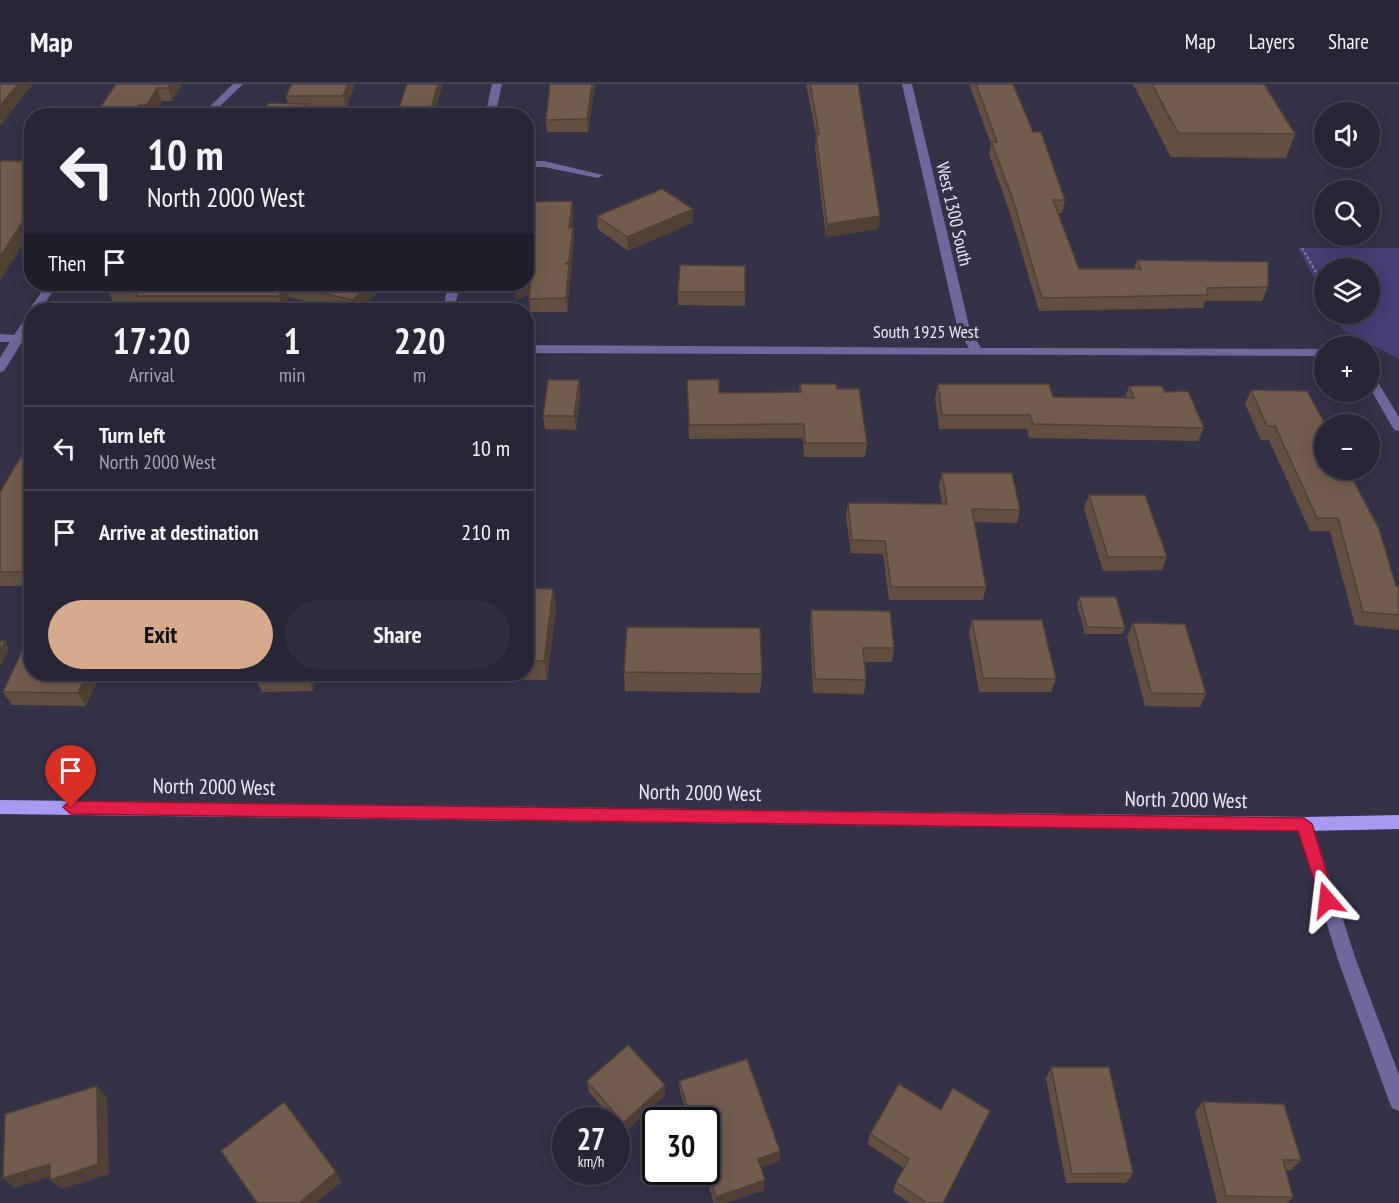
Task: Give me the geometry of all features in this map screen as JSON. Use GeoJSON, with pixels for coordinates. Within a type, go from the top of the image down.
{"type":"FeatureCollection","features":[{"type":"Feature","properties":{"kind":"main road","name":"North 2000 West"},"geometry":{"type":"LineString","coordinates":[[0,807],[1304,824],[1399,822]]}},
{"type":"Feature","properties":{"kind":"street"},"geometry":{"type":"LineString","coordinates":[[212,108],[238,84]]}},
{"type":"Feature","properties":{"kind":"street"},"geometry":{"type":"LineString","coordinates":[[492,108],[497,84]]}},
{"type":"Feature","properties":{"kind":"street","name":"West 1300 South"},"geometry":{"type":"LineString","coordinates":[[907,84],[964,330],[975,350]]}},
{"type":"Feature","properties":{"kind":"street"},"geometry":{"type":"LineString","coordinates":[[534,164],[598,175]]}},
{"type":"Feature","properties":{"kind":"street"},"geometry":{"type":"LineString","coordinates":[[0,368],[24,328]]}},
{"type":"Feature","properties":{"kind":"street"},"geometry":{"type":"LineString","coordinates":[[0,338],[24,338]]}},
{"type":"Feature","properties":{"kind":"street","name":"South 1925 West"},"geometry":{"type":"LineString","coordinates":[[534,349],[1314,353]]}},
{"type":"Feature","properties":{"kind":"street"},"geometry":{"type":"LineString","coordinates":[[1380,396],[1399,427]]}},
{"type":"Feature","properties":{"kind":"street"},"geometry":{"type":"LineString","coordinates":[[1304,824],[1347,960],[1399,1101]]}},
{"type":"Feature","properties":{"kind":"path"},"geometry":{"type":"LineString","coordinates":[[1302,248],[1314,269]]}},
{"type":"Feature","properties":{"kind":"shaded area"},"geometry":{"type":"Polygon","coordinates":[[[1298,248],[1399,248],[1399,359],[1380,349],[1380,336],[1355,336],[1343,330],[1340,324],[1380,324],[1380,258],[1314,258],[1314,278],[1298,248]]]}},
{"type":"Feature","properties":{"kind":"building"},"geometry":{"type":"Polygon","coordinates":[[[0,84],[18,84],[0,106],[0,84]]]}},
{"type":"Feature","properties":{"kind":"building"},"geometry":{"type":"Polygon","coordinates":[[[116,84],[171,84],[168,88],[157,88],[147,105],[139,105],[137,108],[100,108],[116,84]]]}},
{"type":"Feature","properties":{"kind":"building"},"geometry":{"type":"Polygon","coordinates":[[[292,84],[348,84],[343,96],[286,96],[292,84]]]}},
{"type":"Feature","properties":{"kind":"building"},"geometry":{"type":"Polygon","coordinates":[[[407,84],[438,84],[431,108],[399,108],[407,84]]]}},
{"type":"Feature","properties":{"kind":"building"},"geometry":{"type":"Polygon","coordinates":[[[550,84],[592,84],[587,119],[546,120],[550,84]]]}},
{"type":"Feature","properties":{"kind":"building"},"geometry":{"type":"Polygon","coordinates":[[[810,84],[858,84],[880,216],[827,224],[816,134],[819,134],[810,84]]]}},
{"type":"Feature","properties":{"kind":"building"},"geometry":{"type":"Polygon","coordinates":[[[976,84],[1013,84],[1033,132],[1041,132],[1065,200],[1053,200],[1079,269],[1141,269],[1137,260],[1268,262],[1268,287],[1207,288],[1208,295],[1042,298],[1013,200],[991,141],[997,142],[976,84]]]}},
{"type":"Feature","properties":{"kind":"building"},"geometry":{"type":"Polygon","coordinates":[[[1152,84],[1264,84],[1295,134],[1178,133],[1152,84]]]}},
{"type":"Feature","properties":{"kind":"building"},"geometry":{"type":"Polygon","coordinates":[[[268,103],[306,104],[304,108],[265,108],[268,103]]]}},
{"type":"Feature","properties":{"kind":"building"},"geometry":{"type":"Polygon","coordinates":[[[0,161],[24,161],[24,220],[0,257],[0,161]]]}},
{"type":"Feature","properties":{"kind":"building"},"geometry":{"type":"Polygon","coordinates":[[[662,189],[693,209],[627,237],[597,216],[662,189]]]}},
{"type":"Feature","properties":{"kind":"building"},"geometry":{"type":"Polygon","coordinates":[[[572,201],[569,228],[573,227],[569,262],[565,264],[569,264],[566,298],[529,299],[530,291],[534,291],[534,202],[572,201]]]}},
{"type":"Feature","properties":{"kind":"building"},"geometry":{"type":"Polygon","coordinates":[[[680,265],[745,266],[745,292],[678,292],[680,265]]]}},
{"type":"Feature","properties":{"kind":"building"},"geometry":{"type":"Polygon","coordinates":[[[138,291],[282,291],[279,296],[136,296],[138,291]]]}},
{"type":"Feature","properties":{"kind":"building"},"geometry":{"type":"Polygon","coordinates":[[[315,291],[362,291],[352,300],[315,291]]]}},
{"type":"Feature","properties":{"kind":"building"},"geometry":{"type":"Polygon","coordinates":[[[719,379],[719,393],[801,392],[800,384],[836,384],[837,389],[859,389],[867,443],[805,443],[804,424],[689,425],[687,380],[719,379]]]}},
{"type":"Feature","properties":{"kind":"building"},"geometry":{"type":"Polygon","coordinates":[[[548,380],[579,380],[574,416],[543,416],[548,380]]]}},
{"type":"Feature","properties":{"kind":"building"},"geometry":{"type":"Polygon","coordinates":[[[938,384],[1049,384],[1053,397],[1134,398],[1129,386],[1162,386],[1165,392],[1188,391],[1204,428],[1033,424],[1030,415],[942,415],[938,384]]]}},
{"type":"Feature","properties":{"kind":"building"},"geometry":{"type":"Polygon","coordinates":[[[1251,390],[1307,391],[1320,414],[1314,414],[1314,480],[1353,480],[1379,529],[1396,586],[1399,586],[1399,615],[1363,612],[1338,518],[1317,518],[1275,426],[1267,426],[1251,390]]]}},
{"type":"Feature","properties":{"kind":"building"},"geometry":{"type":"Polygon","coordinates":[[[24,451],[24,572],[0,572],[0,492],[24,451]]]}},
{"type":"Feature","properties":{"kind":"building"},"geometry":{"type":"Polygon","coordinates":[[[942,473],[1012,473],[1020,510],[972,509],[986,587],[891,587],[885,541],[852,540],[848,503],[947,504],[942,473]]]}},
{"type":"Feature","properties":{"kind":"building"},"geometry":{"type":"Polygon","coordinates":[[[1089,495],[1145,495],[1167,557],[1108,557],[1089,495]]]}},
{"type":"Feature","properties":{"kind":"building"},"geometry":{"type":"Polygon","coordinates":[[[534,588],[553,589],[544,661],[534,661],[534,588]]]}},
{"type":"Feature","properties":{"kind":"building"},"geometry":{"type":"Polygon","coordinates":[[[1079,597],[1116,597],[1125,628],[1087,627],[1079,597]]]}},
{"type":"Feature","properties":{"kind":"building"},"geometry":{"type":"Polygon","coordinates":[[[811,610],[890,611],[894,648],[863,648],[866,680],[815,679],[811,610]]]}},
{"type":"Feature","properties":{"kind":"building"},"geometry":{"type":"Polygon","coordinates":[[[972,620],[1042,620],[1056,679],[983,678],[972,620]]]}},
{"type":"Feature","properties":{"kind":"building"},"geometry":{"type":"Polygon","coordinates":[[[1133,623],[1185,624],[1206,694],[1151,693],[1133,623]]]}},
{"type":"Feature","properties":{"kind":"building"},"geometry":{"type":"Polygon","coordinates":[[[627,627],[760,628],[762,674],[624,672],[627,627]]]}},
{"type":"Feature","properties":{"kind":"building"},"geometry":{"type":"Polygon","coordinates":[[[0,641],[5,641],[0,651],[0,641]]]}},
{"type":"Feature","properties":{"kind":"building"},"geometry":{"type":"Polygon","coordinates":[[[22,651],[24,651],[24,681],[83,681],[78,693],[3,692],[22,651]]]}},
{"type":"Feature","properties":{"kind":"building"},"geometry":{"type":"Polygon","coordinates":[[[628,1045],[665,1085],[630,1117],[630,1107],[609,1107],[587,1081],[628,1045]]]}},
{"type":"Feature","properties":{"kind":"building"},"geometry":{"type":"Polygon","coordinates":[[[747,1059],[780,1151],[758,1159],[765,1180],[716,1197],[712,1185],[720,1185],[720,1107],[688,1107],[679,1081],[747,1059]]]}},
{"type":"Feature","properties":{"kind":"building"},"geometry":{"type":"Polygon","coordinates":[[[1051,1067],[1109,1067],[1133,1173],[1072,1174],[1051,1067]]]}},
{"type":"Feature","properties":{"kind":"building"},"geometry":{"type":"Polygon","coordinates":[[[899,1084],[941,1110],[953,1088],[990,1111],[943,1203],[927,1203],[896,1182],[909,1159],[870,1134],[899,1084]]]}},
{"type":"Feature","properties":{"kind":"building"},"geometry":{"type":"Polygon","coordinates":[[[97,1086],[98,1164],[50,1180],[50,1164],[3,1178],[5,1114],[97,1086]]]}},
{"type":"Feature","properties":{"kind":"building"},"geometry":{"type":"Polygon","coordinates":[[[284,1102],[336,1172],[299,1203],[257,1203],[221,1151],[284,1102]]]}},
{"type":"Feature","properties":{"kind":"building"},"geometry":{"type":"Polygon","coordinates":[[[1203,1102],[1284,1104],[1301,1160],[1283,1160],[1293,1197],[1226,1196],[1203,1102]]]}},
{"type":"Feature","properties":{"kind":"route"},"geometry":{"type":"LineString","coordinates":[[71,807],[1304,824],[1327,900]]}}]}
